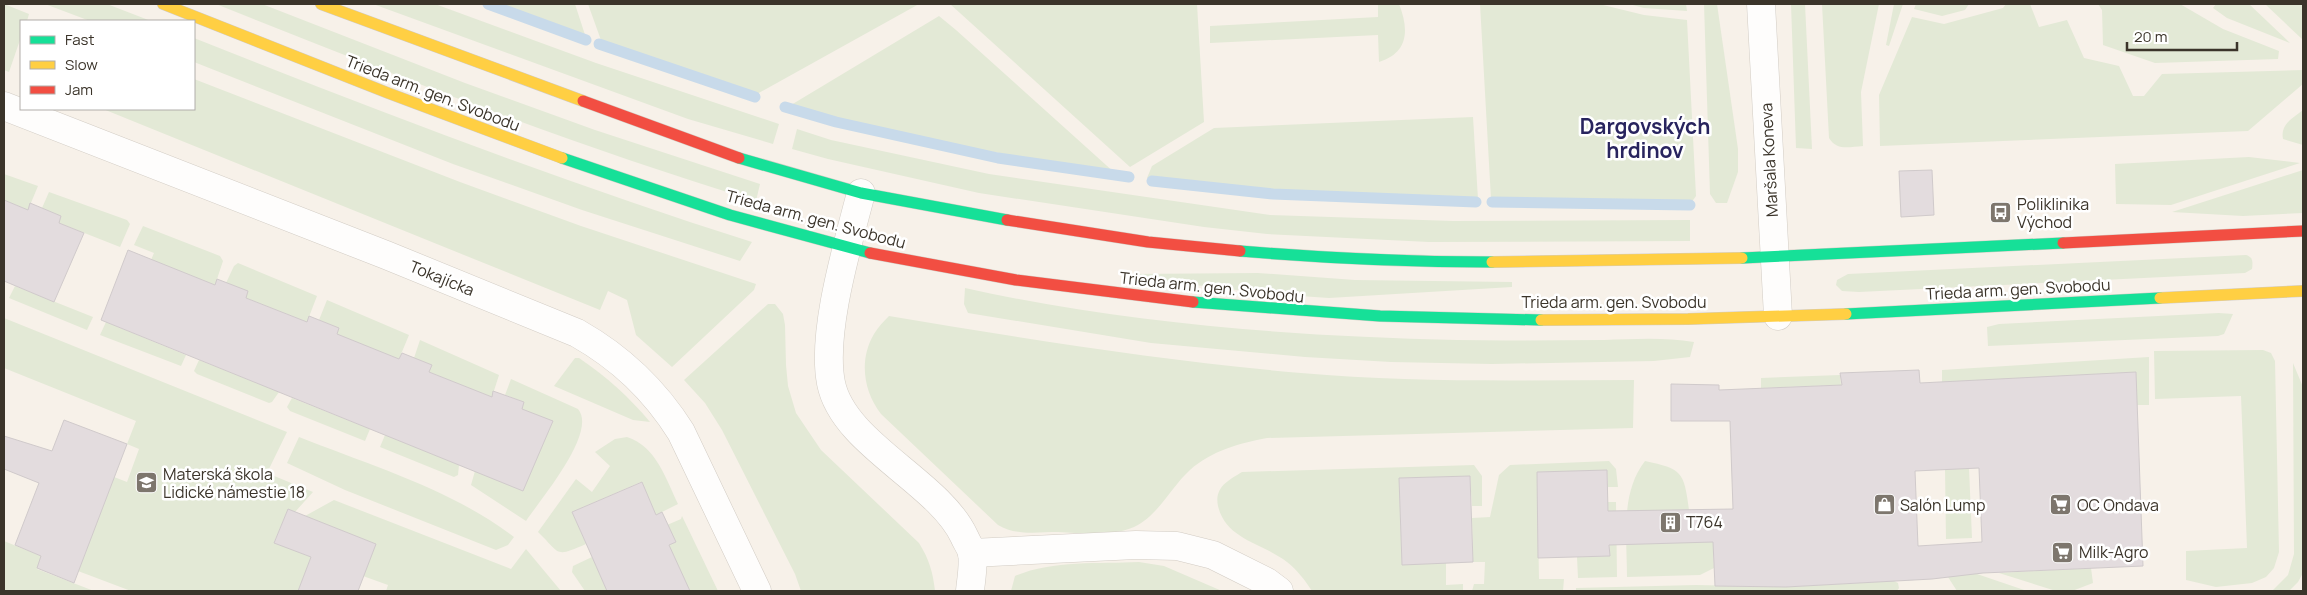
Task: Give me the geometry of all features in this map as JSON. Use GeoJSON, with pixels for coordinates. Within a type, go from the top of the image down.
{"type":"FeatureCollection","features":[{"type":"Feature","properties":{"kind":"street","name":"Trieda arm. gen. Svobodu"},"geometry":{"type":"LineString","coordinates":[[163,4],[388,94],[551,154],[696,204],[847,248],[979,275],[1152,299],[1303,313],[1442,319],[1704,319],[2303,291]]}},
{"type":"Feature","properties":{"kind":"street"},"geometry":{"type":"LineString","coordinates":[[321,4],[714,150],[861,193],[984,217],[1138,241],[1297,256],[1446,262],[1702,260],[2303,231]]}},
{"type":"Feature","properties":{"kind":"street","name":"Maršala Koneva"},"geometry":{"type":"LineString","coordinates":[[1761,4],[1770,208],[1776,256],[1778,316]]}},
{"type":"Feature","properties":{"kind":"street","name":"Tokajícka"},"geometry":{"type":"LineString","coordinates":[[5,107],[386,255],[577,333],[601,346],[632,371],[671,415],[681,432],[757,591]]}},
{"type":"Feature","properties":{"kind":"street"},"geometry":{"type":"LineString","coordinates":[[861,193],[847,248],[830,340],[830,377],[836,398],[842,410],[862,433],[957,522],[972,553],[970,591]]}},
{"type":"Feature","properties":{"kind":"street"},"geometry":{"type":"LineString","coordinates":[[972,553],[1136,545],[1177,546],[1213,555],[1267,582],[1278,591]]}},
{"type":"Feature","properties":{"kind":"green space"},"geometry":{"type":"Polygon","coordinates":[[[4,4],[29,14],[27,20],[20,20],[20,40],[9,72],[4,70],[4,4]]]}},
{"type":"Feature","properties":{"kind":"green space"},"geometry":{"type":"Polygon","coordinates":[[[45,4],[107,4],[148,20],[87,20],[45,4]]]}},
{"type":"Feature","properties":{"kind":"green space"},"geometry":{"type":"Polygon","coordinates":[[[216,4],[262,4],[465,83],[595,130],[760,184],[756,201],[551,133],[216,4]]]}},
{"type":"Feature","properties":{"kind":"green space"},"geometry":{"type":"Polygon","coordinates":[[[373,4],[435,4],[596,63],[779,124],[773,144],[688,119],[373,4]]]}},
{"type":"Feature","properties":{"kind":"green space"},"geometry":{"type":"Polygon","coordinates":[[[495,4],[575,4],[586,38],[495,4]]]}},
{"type":"Feature","properties":{"kind":"green space"},"geometry":{"type":"Polygon","coordinates":[[[588,4],[919,4],[757,94],[602,43],[588,4]]]}},
{"type":"Feature","properties":{"kind":"green space"},"geometry":{"type":"Polygon","coordinates":[[[950,4],[1197,4],[1204,122],[1130,167],[950,4]]]}},
{"type":"Feature","properties":{"kind":"green space"},"geometry":{"type":"Polygon","coordinates":[[[1378,4],[1399,4],[1405,31],[1404,39],[1396,53],[1379,62],[1378,35],[1210,43],[1210,26],[1378,17],[1378,4]]]}},
{"type":"Feature","properties":{"kind":"green space"},"geometry":{"type":"Polygon","coordinates":[[[1480,4],[1599,4],[1644,15],[1687,20],[1696,196],[1691,203],[1491,199],[1480,4]]]}},
{"type":"Feature","properties":{"kind":"green space"},"geometry":{"type":"Polygon","coordinates":[[[1629,4],[1686,4],[1687,11],[1644,8],[1629,4]]]}},
{"type":"Feature","properties":{"kind":"green space"},"geometry":{"type":"Polygon","coordinates":[[[1704,4],[1717,4],[1738,149],[1738,172],[1727,203],[1716,203],[1710,194],[1704,4]]]}},
{"type":"Feature","properties":{"kind":"green space"},"geometry":{"type":"Polygon","coordinates":[[[1791,4],[1805,4],[1812,149],[1796,148],[1791,4]]]}},
{"type":"Feature","properties":{"kind":"green space"},"geometry":{"type":"Polygon","coordinates":[[[1822,4],[1879,4],[1861,92],[1863,146],[1840,147],[1829,138],[1822,4]]]}},
{"type":"Feature","properties":{"kind":"green space"},"geometry":{"type":"Polygon","coordinates":[[[1894,4],[1903,4],[1889,46],[1886,45],[1894,4]]]}},
{"type":"Feature","properties":{"kind":"green space"},"geometry":{"type":"Polygon","coordinates":[[[1916,4],[1969,4],[1965,10],[1942,16],[1914,9],[1916,4]]]}},
{"type":"Feature","properties":{"kind":"green space"},"geometry":{"type":"Polygon","coordinates":[[[2006,4],[2030,4],[2039,27],[2067,20],[2084,58],[2119,66],[2133,96],[2144,96],[2162,74],[2303,70],[2303,84],[2248,131],[1880,146],[1879,95],[1912,17],[1944,24],[2003,8],[2006,4]]]}},
{"type":"Feature","properties":{"kind":"green space"},"geometry":{"type":"Polygon","coordinates":[[[2098,4],[2180,4],[2223,29],[2279,51],[2278,59],[2155,63],[2103,45],[2102,10],[2098,4]]]}},
{"type":"Feature","properties":{"kind":"green space"},"geometry":{"type":"Polygon","coordinates":[[[2216,4],[2249,4],[2290,43],[2227,18],[2213,8],[2216,4]]]}},
{"type":"Feature","properties":{"kind":"green space"},"geometry":{"type":"Polygon","coordinates":[[[2265,4],[2303,4],[2303,40],[2265,4]]]}},
{"type":"Feature","properties":{"kind":"green space"},"geometry":{"type":"Polygon","coordinates":[[[939,16],[1116,174],[912,135],[791,105],[939,16]]]}},
{"type":"Feature","properties":{"kind":"green space"},"geometry":{"type":"Polygon","coordinates":[[[195,38],[471,145],[611,195],[752,242],[740,261],[582,210],[453,164],[195,62],[195,38]]]}},
{"type":"Feature","properties":{"kind":"green space"},"geometry":{"type":"Polygon","coordinates":[[[195,79],[460,182],[581,226],[756,284],[754,290],[672,367],[636,335],[627,300],[608,291],[600,310],[105,110],[195,110],[195,79]]]}},
{"type":"Feature","properties":{"kind":"green space"},"geometry":{"type":"Polygon","coordinates":[[[2303,110],[2303,145],[2283,139],[2285,125],[2303,110]]]}},
{"type":"Feature","properties":{"kind":"green space"},"geometry":{"type":"Polygon","coordinates":[[[1473,117],[1478,199],[1312,192],[1147,178],[1152,166],[1214,128],[1473,117]]]}},
{"type":"Feature","properties":{"kind":"green space"},"geometry":{"type":"Polygon","coordinates":[[[797,129],[831,140],[989,174],[1270,215],[1453,221],[1690,220],[1690,241],[1429,242],[1267,234],[1204,227],[979,193],[828,159],[792,149],[797,129]]]}},
{"type":"Feature","properties":{"kind":"green space"},"geometry":{"type":"Polygon","coordinates":[[[2249,157],[2300,163],[2171,205],[2116,204],[2115,164],[2249,157]]]}},
{"type":"Feature","properties":{"kind":"green space"},"geometry":{"type":"Polygon","coordinates":[[[2303,170],[2303,213],[2243,216],[2172,212],[2303,170]]]}},
{"type":"Feature","properties":{"kind":"green space"},"geometry":{"type":"Polygon","coordinates":[[[4,174],[38,186],[28,210],[4,200],[4,174]]]}},
{"type":"Feature","properties":{"kind":"green space"},"geometry":{"type":"Polygon","coordinates":[[[49,192],[127,220],[130,224],[120,247],[59,223],[61,216],[42,208],[49,192]]]}},
{"type":"Feature","properties":{"kind":"green space"},"geometry":{"type":"Polygon","coordinates":[[[143,226],[220,256],[223,261],[215,285],[151,260],[154,253],[134,245],[143,226]]]}},
{"type":"Feature","properties":{"kind":"green space"},"geometry":{"type":"Polygon","coordinates":[[[2246,255],[2252,260],[2252,269],[2245,273],[1859,292],[1842,291],[1836,285],[1837,280],[1848,274],[2246,255]]]}},
{"type":"Feature","properties":{"kind":"green space"},"geometry":{"type":"Polygon","coordinates":[[[238,263],[317,296],[307,322],[246,298],[226,283],[234,266],[238,263]]]}},
{"type":"Feature","properties":{"kind":"green space"},"geometry":{"type":"Polygon","coordinates":[[[1258,273],[1355,280],[1512,282],[1512,287],[1329,298],[1270,294],[1129,277],[1130,274],[1258,273]]]}},
{"type":"Feature","properties":{"kind":"green space"},"geometry":{"type":"Polygon","coordinates":[[[15,286],[93,317],[87,330],[9,298],[15,286]]]}},
{"type":"Feature","properties":{"kind":"green space"},"geometry":{"type":"Polygon","coordinates":[[[965,288],[1087,311],[1210,326],[1271,331],[1457,340],[1672,339],[1694,342],[1690,357],[1654,361],[1492,364],[1391,362],[1305,357],[1151,343],[968,313],[964,304],[965,288]]]}},
{"type":"Feature","properties":{"kind":"green space"},"geometry":{"type":"Polygon","coordinates":[[[327,300],[409,335],[399,359],[337,335],[339,328],[319,320],[327,300]]]}},
{"type":"Feature","properties":{"kind":"green space"},"geometry":{"type":"Polygon","coordinates":[[[768,304],[775,304],[783,314],[788,386],[796,413],[821,450],[919,543],[930,566],[935,591],[801,591],[795,574],[722,430],[705,403],[684,380],[768,304]]]}},
{"type":"Feature","properties":{"kind":"green space"},"geometry":{"type":"Polygon","coordinates":[[[2219,313],[2233,314],[2224,334],[2218,336],[1988,346],[1987,327],[1999,324],[2219,313]]]}},
{"type":"Feature","properties":{"kind":"green space"},"geometry":{"type":"Polygon","coordinates":[[[889,316],[1146,356],[1301,373],[1425,380],[1634,380],[1633,428],[1267,438],[1226,449],[1198,463],[1183,477],[1151,515],[1134,527],[1106,533],[1035,533],[1012,531],[998,525],[881,414],[875,405],[870,395],[865,375],[866,354],[874,334],[889,316]]]}},
{"type":"Feature","properties":{"kind":"green space"},"geometry":{"type":"Polygon","coordinates":[[[4,318],[287,432],[267,473],[313,492],[295,512],[288,509],[274,542],[311,557],[298,591],[131,591],[78,571],[114,477],[127,482],[139,449],[127,444],[136,421],[4,368],[4,318]]]}},
{"type":"Feature","properties":{"kind":"green space"},"geometry":{"type":"Polygon","coordinates":[[[106,322],[186,355],[181,366],[100,335],[106,322]]]}},
{"type":"Feature","properties":{"kind":"green space"},"geometry":{"type":"Polygon","coordinates":[[[420,340],[499,375],[492,397],[429,372],[432,365],[414,358],[420,340]]]}},
{"type":"Feature","properties":{"kind":"green space"},"geometry":{"type":"Polygon","coordinates":[[[2263,350],[2271,353],[2275,361],[2279,552],[2274,568],[2266,577],[2252,583],[2216,587],[2186,580],[2186,551],[2247,548],[2241,396],[2155,399],[2154,351],[2263,350]]]}},
{"type":"Feature","properties":{"kind":"green space"},"geometry":{"type":"Polygon","coordinates":[[[2149,357],[2149,405],[1942,382],[1942,370],[2149,357]]]}},
{"type":"Feature","properties":{"kind":"green space"},"geometry":{"type":"Polygon","coordinates":[[[575,358],[579,358],[599,372],[626,396],[650,422],[633,420],[554,386],[575,358]]]}},
{"type":"Feature","properties":{"kind":"green space"},"geometry":{"type":"Polygon","coordinates":[[[199,360],[279,392],[272,402],[269,403],[197,374],[194,371],[199,360]]]}},
{"type":"Feature","properties":{"kind":"green space"},"geometry":{"type":"Polygon","coordinates":[[[2293,363],[2303,387],[2303,573],[2298,582],[2289,591],[2272,591],[2288,575],[2294,554],[2293,363]]]}},
{"type":"Feature","properties":{"kind":"green space"},"geometry":{"type":"Polygon","coordinates":[[[1840,375],[1841,385],[1761,388],[1761,378],[1840,375]]]}},
{"type":"Feature","properties":{"kind":"green space"},"geometry":{"type":"Polygon","coordinates":[[[511,379],[578,409],[582,420],[580,433],[565,466],[526,521],[471,485],[475,471],[523,491],[552,422],[522,409],[524,402],[505,395],[511,379]]]}},
{"type":"Feature","properties":{"kind":"green space"},"geometry":{"type":"Polygon","coordinates":[[[292,398],[370,429],[365,441],[290,411],[287,407],[292,398]]]}},
{"type":"Feature","properties":{"kind":"green space"},"geometry":{"type":"Polygon","coordinates":[[[385,435],[459,465],[458,475],[454,477],[380,447],[385,435]]]}},
{"type":"Feature","properties":{"kind":"green space"},"geometry":{"type":"Polygon","coordinates":[[[299,437],[438,492],[490,520],[514,537],[508,545],[496,550],[345,490],[287,463],[299,437]]]}},
{"type":"Feature","properties":{"kind":"green space"},"geometry":{"type":"Polygon","coordinates":[[[627,437],[637,441],[653,456],[659,464],[678,504],[656,515],[641,482],[572,512],[586,544],[568,551],[559,552],[538,532],[576,479],[592,492],[610,466],[595,452],[615,439],[627,437]]]}},
{"type":"Feature","properties":{"kind":"green space"},"geometry":{"type":"Polygon","coordinates":[[[1609,461],[1616,469],[1618,487],[1608,487],[1607,470],[1537,472],[1539,579],[1564,579],[1563,591],[1472,591],[1474,584],[1484,584],[1485,562],[1473,562],[1472,518],[1490,517],[1499,475],[1510,465],[1609,461]]]}},
{"type":"Feature","properties":{"kind":"green space"},"geometry":{"type":"Polygon","coordinates":[[[1645,461],[1667,467],[1679,474],[1683,479],[1689,510],[1734,534],[1735,554],[1713,554],[1714,568],[1700,575],[1627,577],[1626,532],[1628,502],[1637,474],[1645,461]]]}},
{"type":"Feature","properties":{"kind":"green space"},"geometry":{"type":"Polygon","coordinates":[[[1474,465],[1482,476],[1482,506],[1472,506],[1470,476],[1399,478],[1402,564],[1446,563],[1446,585],[1463,584],[1463,591],[1312,591],[1301,575],[1287,562],[1237,534],[1222,517],[1218,506],[1217,499],[1220,489],[1242,472],[1474,465]]]}},
{"type":"Feature","properties":{"kind":"green space"},"geometry":{"type":"Polygon","coordinates":[[[1969,468],[1972,538],[1946,539],[1945,469],[1969,468]]]}},
{"type":"Feature","properties":{"kind":"green space"},"geometry":{"type":"Polygon","coordinates":[[[334,500],[511,569],[526,549],[561,591],[386,591],[388,585],[363,576],[376,544],[305,516],[334,500]]]}},
{"type":"Feature","properties":{"kind":"green space"},"geometry":{"type":"Polygon","coordinates":[[[1608,502],[1616,502],[1617,577],[1578,578],[1577,557],[1610,556],[1608,502]]]}},
{"type":"Feature","properties":{"kind":"green space"},"geometry":{"type":"Polygon","coordinates":[[[682,516],[718,591],[690,591],[669,545],[676,542],[667,525],[681,519],[682,516]]]}},
{"type":"Feature","properties":{"kind":"green space"},"geometry":{"type":"Polygon","coordinates":[[[4,541],[41,556],[37,569],[94,591],[4,591],[4,541]]]}},
{"type":"Feature","properties":{"kind":"green space"},"geometry":{"type":"Polygon","coordinates":[[[592,557],[607,591],[585,591],[572,572],[573,566],[592,557]]]}},
{"type":"Feature","properties":{"kind":"green space"},"geometry":{"type":"Polygon","coordinates":[[[1139,562],[1164,566],[1222,591],[1011,591],[1015,576],[1045,567],[1139,562]]]}},
{"type":"Feature","properties":{"kind":"green space"},"geometry":{"type":"Polygon","coordinates":[[[2091,568],[2093,583],[2072,591],[2056,591],[1999,573],[2091,568]]]}},
{"type":"Feature","properties":{"kind":"green space"},"geometry":{"type":"Polygon","coordinates":[[[1948,569],[1977,574],[2027,591],[1957,591],[1948,577],[1948,569]]]}},
{"type":"Feature","properties":{"kind":"green space"},"geometry":{"type":"Polygon","coordinates":[[[1894,581],[1898,583],[1899,588],[1897,591],[1576,591],[1576,588],[1696,585],[1786,587],[1894,581]]]}},
{"type":"Feature","properties":{"kind":"building"},"geometry":{"type":"Polygon","coordinates":[[[1932,170],[1934,215],[1901,217],[1899,171],[1932,170]]]}},
{"type":"Feature","properties":{"kind":"building"},"geometry":{"type":"Polygon","coordinates":[[[4,200],[28,210],[30,203],[61,216],[59,223],[84,233],[54,302],[4,281],[4,200]]]}},
{"type":"Feature","properties":{"kind":"building"},"geometry":{"type":"Polygon","coordinates":[[[128,250],[215,285],[217,279],[248,291],[246,298],[307,322],[309,316],[339,328],[337,334],[399,359],[402,353],[432,365],[429,372],[492,397],[493,391],[524,402],[522,409],[553,421],[523,491],[101,320],[128,250]]]}},
{"type":"Feature","properties":{"kind":"building"},"geometry":{"type":"Polygon","coordinates":[[[1919,370],[1920,383],[2136,372],[2143,566],[1983,573],[1932,579],[1786,587],[1715,586],[1713,542],[1609,545],[1610,556],[1538,558],[1537,472],[1607,470],[1608,511],[1733,509],[1730,421],[1671,421],[1671,384],[1719,385],[1719,390],[1842,385],[1840,373],[1919,370]],[[1979,468],[1915,471],[1918,546],[1982,542],[1979,468]]]}},
{"type":"Feature","properties":{"kind":"building"},"geometry":{"type":"Polygon","coordinates":[[[64,420],[127,444],[74,583],[37,568],[41,556],[15,545],[39,483],[4,469],[4,436],[52,451],[64,420]]]}},
{"type":"Feature","properties":{"kind":"building"},"geometry":{"type":"Polygon","coordinates":[[[1470,476],[1473,562],[1402,565],[1399,478],[1470,476]]]}},
{"type":"Feature","properties":{"kind":"building"},"geometry":{"type":"Polygon","coordinates":[[[642,482],[656,515],[662,512],[676,542],[669,545],[690,591],[607,591],[572,512],[642,482]]]}},
{"type":"Feature","properties":{"kind":"building"},"geometry":{"type":"Polygon","coordinates":[[[288,509],[376,544],[358,591],[298,591],[311,557],[274,543],[288,509]]]}},
{"type":"Feature","properties":{"kind":"waterway"},"geometry":{"type":"LineString","coordinates":[[488,4],[586,40]]}},
{"type":"Feature","properties":{"kind":"waterway"},"geometry":{"type":"LineString","coordinates":[[599,44],[755,97]]}},
{"type":"Feature","properties":{"kind":"waterway"},"geometry":{"type":"LineString","coordinates":[[785,107],[836,122],[998,158],[1129,177]]}},
{"type":"Feature","properties":{"kind":"waterway"},"geometry":{"type":"LineString","coordinates":[[1152,181],[1273,194],[1476,202]]}},
{"type":"Feature","properties":{"kind":"waterway"},"geometry":{"type":"LineString","coordinates":[[1492,202],[1690,205]]}},
{"type":"Feature","properties":{"kind":"traffic: fast"},"geometry":{"type":"LineString","coordinates":[[562,158],[730,215],[870,253]]}},
{"type":"Feature","properties":{"kind":"traffic: fast"},"geometry":{"type":"LineString","coordinates":[[739,158],[861,193],[1007,220]]}},
{"type":"Feature","properties":{"kind":"traffic: fast"},"geometry":{"type":"LineString","coordinates":[[1742,258],[2063,243]]}},
{"type":"Feature","properties":{"kind":"traffic: fast"},"geometry":{"type":"LineString","coordinates":[[1240,251],[1366,259],[1492,262]]}},
{"type":"Feature","properties":{"kind":"traffic: fast"},"geometry":{"type":"LineString","coordinates":[[1846,314],[2160,298]]}},
{"type":"Feature","properties":{"kind":"traffic: fast"},"geometry":{"type":"LineString","coordinates":[[1193,302],[1380,316],[1541,320]]}},
{"type":"Feature","properties":{"kind":"traffic: slow"},"geometry":{"type":"LineString","coordinates":[[163,4],[388,93],[562,158]]}},
{"type":"Feature","properties":{"kind":"traffic: slow"},"geometry":{"type":"LineString","coordinates":[[321,4],[583,101]]}},
{"type":"Feature","properties":{"kind":"traffic: slow"},"geometry":{"type":"LineString","coordinates":[[1492,262],[1742,258]]}},
{"type":"Feature","properties":{"kind":"traffic: slow"},"geometry":{"type":"LineString","coordinates":[[2160,298],[2303,291]]}},
{"type":"Feature","properties":{"kind":"traffic: slow"},"geometry":{"type":"LineString","coordinates":[[1541,320],[1688,319],[1846,314]]}},
{"type":"Feature","properties":{"kind":"traffic: jam"},"geometry":{"type":"LineString","coordinates":[[583,101],[739,158]]}},
{"type":"Feature","properties":{"kind":"traffic: jam"},"geometry":{"type":"LineString","coordinates":[[1007,220],[1148,242],[1240,251]]}},
{"type":"Feature","properties":{"kind":"traffic: jam"},"geometry":{"type":"LineString","coordinates":[[2063,243],[2303,231]]}},
{"type":"Feature","properties":{"kind":"traffic: jam"},"geometry":{"type":"LineString","coordinates":[[870,253],[1016,280],[1193,302]]}},
{"type":"Feature","properties":{"kind":"place","name":"Poliklinika Východ"},"geometry":{"type":"Point","coordinates":[2001,213]}},
{"type":"Feature","properties":{"kind":"place","name":"Materská škola Lidické námestie 18"},"geometry":{"type":"Point","coordinates":[147,483]}},
{"type":"Feature","properties":{"kind":"place","name":"Salón Lump"},"geometry":{"type":"Point","coordinates":[1884,505]}},
{"type":"Feature","properties":{"kind":"place","name":"OC Ondava"},"geometry":{"type":"Point","coordinates":[2061,505]}},
{"type":"Feature","properties":{"kind":"place","name":"T764"},"geometry":{"type":"Point","coordinates":[1670,522]}},
{"type":"Feature","properties":{"kind":"place","name":"Milk-Agro"},"geometry":{"type":"Point","coordinates":[2063,552]}},
{"type":"Feature","properties":{"kind":"district","name":"Dargovských hrdinov"},"geometry":{"type":"Point","coordinates":[1645,138]}}]}
